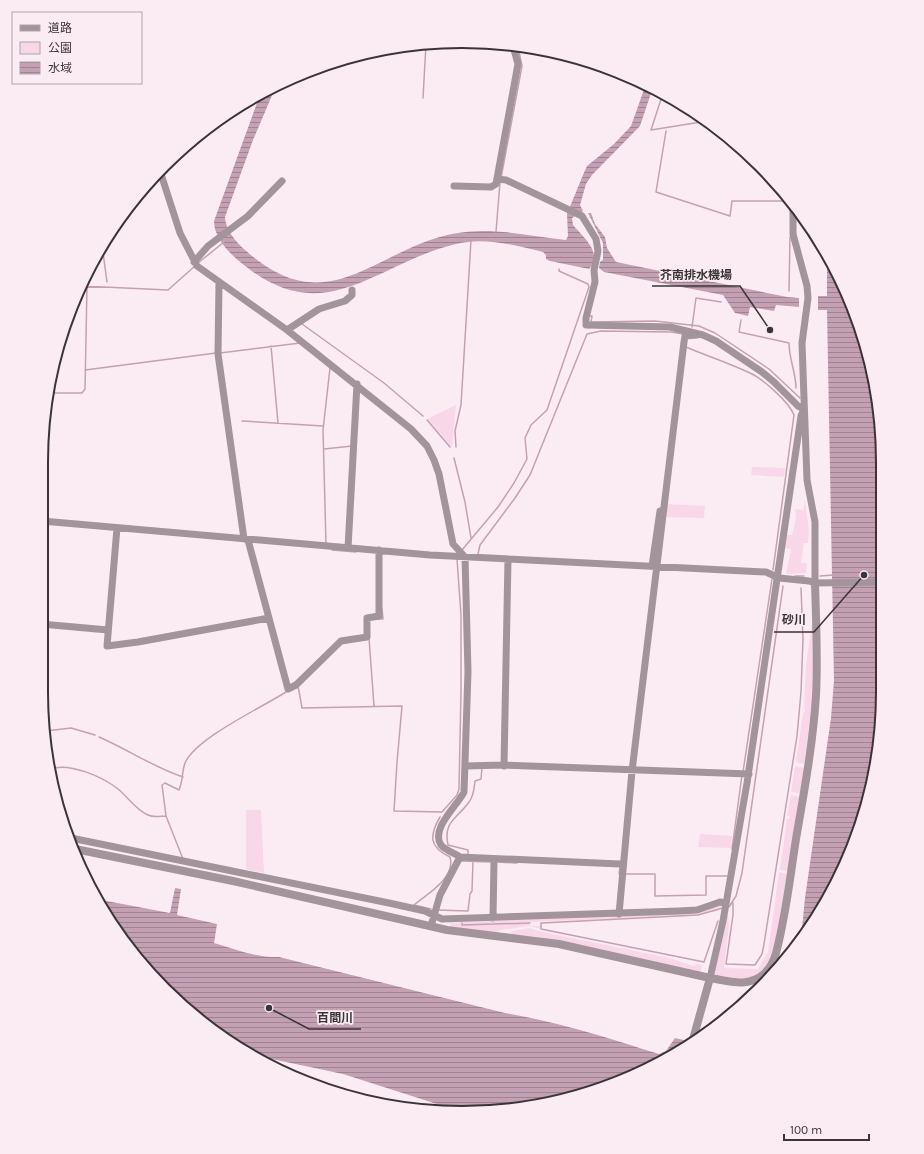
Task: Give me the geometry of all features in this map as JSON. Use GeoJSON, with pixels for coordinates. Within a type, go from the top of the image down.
{"type":"FeatureCollection","features":[{"type":"Feature","properties":{"kind":"street"},"geometry":{"type":"LineString","coordinates":[[454,186],[491,187],[500,179],[518,64],[515,52]]}},
{"type":"Feature","properties":{"kind":"street"},"geometry":{"type":"LineString","coordinates":[[162,177],[180,233],[195,264],[219,283],[288,330],[411,429],[426,446],[434,460],[439,474],[453,544],[465,559],[468,657],[466,766],[464,792],[460,800],[446,816],[439,835],[442,846],[460,857],[494,861],[620,864]]}},
{"type":"Feature","properties":{"kind":"street"},"geometry":{"type":"LineString","coordinates":[[500,179],[582,216],[596,238],[598,251],[595,268],[595,282],[586,318],[586,325],[670,327],[703,335],[716,341],[762,372],[785,391],[798,406],[804,409]]}},
{"type":"Feature","properties":{"kind":"street"},"geometry":{"type":"LineString","coordinates":[[195,264],[208,246],[260,205],[282,181]]}},
{"type":"Feature","properties":{"kind":"street"},"geometry":{"type":"LineString","coordinates":[[80,851],[233,881],[431,926],[559,944],[710,978],[735,982],[752,981],[765,973],[776,954],[787,896],[814,724],[817,670],[819,584],[815,522],[807,480],[802,343],[808,298],[807,286],[793,234],[793,214]]}},
{"type":"Feature","properties":{"kind":"street"},"geometry":{"type":"LineString","coordinates":[[219,283],[218,353],[247,541],[288,689],[296,685],[342,641],[367,637],[367,618],[379,616],[379,550]]}},
{"type":"Feature","properties":{"kind":"street"},"geometry":{"type":"LineString","coordinates":[[288,330],[303,322],[319,309],[345,301],[352,295],[352,290]]}},
{"type":"Feature","properties":{"kind":"street"},"geometry":{"type":"LineString","coordinates":[[655,566],[685,336],[703,335]]}},
{"type":"Feature","properties":{"kind":"street"},"geometry":{"type":"LineString","coordinates":[[348,548],[352,504],[357,386]]}},
{"type":"Feature","properties":{"kind":"street"},"geometry":{"type":"LineString","coordinates":[[694,1034],[710,978],[726,906],[745,774],[779,578],[801,416],[804,409]]}},
{"type":"Feature","properties":{"kind":"street"},"geometry":{"type":"LineString","coordinates":[[619,914],[632,771],[661,506]]}},
{"type":"Feature","properties":{"kind":"street"},"geometry":{"type":"LineString","coordinates":[[48,522],[247,541],[379,550],[465,559],[655,566],[766,572],[779,578],[809,581],[819,584],[876,582]]}},
{"type":"Feature","properties":{"kind":"street"},"geometry":{"type":"LineString","coordinates":[[117,528],[107,646],[120,645],[269,618]]}},
{"type":"Feature","properties":{"kind":"street"},"geometry":{"type":"LineString","coordinates":[[503,766],[508,561]]}},
{"type":"Feature","properties":{"kind":"street"},"geometry":{"type":"LineString","coordinates":[[48,625],[108,630]]}},
{"type":"Feature","properties":{"kind":"street"},"geometry":{"type":"LineString","coordinates":[[466,766],[745,774]]}},
{"type":"Feature","properties":{"kind":"street"},"geometry":{"type":"LineString","coordinates":[[76,839],[389,903],[425,911],[442,919],[619,914],[697,910],[720,902],[726,906]]}},
{"type":"Feature","properties":{"kind":"street"},"geometry":{"type":"LineString","coordinates":[[431,926],[440,895],[460,857]]}},
{"type":"Feature","properties":{"kind":"street"},"geometry":{"type":"LineString","coordinates":[[493,918],[494,861]]}},
{"type":"Feature","properties":{"kind":"green space"},"geometry":{"type":"Polygon","coordinates":[[[456,405],[452,446],[451,446],[427,419],[456,405]]]}},
{"type":"Feature","properties":{"kind":"green space"},"geometry":{"type":"Polygon","coordinates":[[[752,467],[785,468],[784,477],[751,475],[752,467]]]}},
{"type":"Feature","properties":{"kind":"green space"},"geometry":{"type":"Polygon","coordinates":[[[805,501],[809,530],[808,543],[804,543],[801,563],[807,563],[806,573],[786,574],[791,549],[784,548],[786,535],[792,535],[796,518],[795,509],[803,510],[805,501]]]}},
{"type":"Feature","properties":{"kind":"green space"},"geometry":{"type":"Polygon","coordinates":[[[666,504],[705,506],[704,518],[665,517],[666,504]]]}},
{"type":"Feature","properties":{"kind":"green space"},"geometry":{"type":"Polygon","coordinates":[[[813,616],[812,690],[804,764],[796,762],[803,713],[805,712],[806,665],[813,616]]]}},
{"type":"Feature","properties":{"kind":"green space"},"geometry":{"type":"Polygon","coordinates":[[[795,766],[804,768],[800,793],[791,792],[795,766]]]}},
{"type":"Feature","properties":{"kind":"green space"},"geometry":{"type":"Polygon","coordinates":[[[791,795],[799,797],[788,871],[780,870],[787,819],[789,819],[790,816],[787,816],[791,795]]]}},
{"type":"Feature","properties":{"kind":"green space"},"geometry":{"type":"Polygon","coordinates":[[[246,810],[261,810],[264,873],[246,869],[246,810]]]}},
{"type":"Feature","properties":{"kind":"green space"},"geometry":{"type":"Polygon","coordinates":[[[700,834],[732,836],[731,848],[698,847],[700,834]]]}},
{"type":"Feature","properties":{"kind":"green space"},"geometry":{"type":"Polygon","coordinates":[[[779,872],[787,874],[784,897],[779,926],[771,955],[766,966],[760,973],[749,978],[737,979],[716,975],[714,973],[728,912],[729,926],[724,968],[758,969],[768,952],[779,872]]]}},
{"type":"Feature","properties":{"kind":"green space"},"geometry":{"type":"Polygon","coordinates":[[[721,905],[722,908],[698,915],[461,925],[529,924],[531,926],[541,926],[541,929],[529,926],[501,930],[497,932],[452,928],[450,923],[579,917],[721,905]]]}},
{"type":"Feature","properties":{"kind":"green space"},"geometry":{"type":"Polygon","coordinates":[[[530,928],[538,931],[669,958],[694,966],[696,964],[702,965],[700,973],[540,937],[510,934],[512,931],[530,928]]]}},
{"type":"Feature","properties":{"kind":"water"},"geometry":{"type":"Polygon","coordinates":[[[644,90],[651,94],[640,126],[592,175],[586,184],[580,205],[583,211],[572,218],[573,225],[590,245],[593,251],[593,263],[589,269],[550,261],[546,259],[546,255],[543,252],[500,243],[478,241],[456,244],[427,253],[350,286],[326,292],[300,292],[273,284],[244,265],[224,246],[215,228],[214,221],[257,103],[272,94],[253,140],[225,217],[226,223],[231,234],[238,243],[252,256],[280,274],[305,282],[329,281],[352,275],[424,242],[452,234],[495,231],[566,240],[568,236],[567,214],[587,166],[614,144],[631,126],[644,90]]]}},
{"type":"Feature","properties":{"kind":"water"},"geometry":{"type":"Polygon","coordinates":[[[588,213],[591,213],[595,224],[605,237],[607,248],[616,262],[787,297],[799,298],[799,307],[776,305],[774,311],[750,307],[748,316],[735,313],[723,295],[604,272],[599,268],[600,262],[603,260],[603,243],[588,213]]]}},
{"type":"Feature","properties":{"kind":"water"},"geometry":{"type":"Polygon","coordinates":[[[827,267],[854,329],[868,381],[872,408],[876,462],[875,719],[868,773],[854,825],[821,899],[802,927],[831,718],[834,681],[827,310],[818,310],[818,296],[827,296],[827,267]]]}},
{"type":"Feature","properties":{"kind":"water"},"geometry":{"type":"Polygon","coordinates":[[[175,888],[181,889],[177,915],[217,924],[214,943],[254,955],[279,957],[505,1013],[544,1021],[602,1036],[659,1054],[666,1051],[675,1038],[685,1040],[669,1051],[645,1063],[595,1084],[569,1092],[543,1098],[489,1105],[441,1105],[343,1074],[270,1059],[255,1051],[210,1020],[169,985],[134,944],[104,901],[170,913],[175,888]]]}},
{"type":"Feature","properties":{"kind":"waterway"},"geometry":{"type":"LineString","coordinates":[[423,98],[426,50]]}},
{"type":"Feature","properties":{"kind":"waterway"},"geometry":{"type":"LineString","coordinates":[[501,178],[522,66],[519,52]]}},
{"type":"Feature","properties":{"kind":"waterway"},"geometry":{"type":"LineString","coordinates":[[661,99],[651,130],[698,122]]}},
{"type":"Feature","properties":{"kind":"waterway"},"geometry":{"type":"LineString","coordinates":[[666,131],[656,192],[730,216],[732,201],[783,201]]}},
{"type":"Feature","properties":{"kind":"waterway"},"geometry":{"type":"LineString","coordinates":[[496,232],[500,182]]}},
{"type":"Feature","properties":{"kind":"waterway"},"geometry":{"type":"LineString","coordinates":[[789,291],[790,237]]}},
{"type":"Feature","properties":{"kind":"waterway"},"geometry":{"type":"LineString","coordinates":[[456,447],[455,431],[461,405],[471,240]]}},
{"type":"Feature","properties":{"kind":"waterway"},"geometry":{"type":"LineString","coordinates":[[198,263],[224,242]]}},
{"type":"Feature","properties":{"kind":"waterway"},"geometry":{"type":"LineString","coordinates":[[103,255],[107,282]]}},
{"type":"Feature","properties":{"kind":"waterway"},"geometry":{"type":"LineString","coordinates":[[88,286],[168,290],[195,266]]}},
{"type":"Feature","properties":{"kind":"waterway"},"geometry":{"type":"LineString","coordinates":[[462,550],[498,507],[514,483],[527,459],[525,438],[531,425],[547,410],[589,287],[588,284],[559,271],[559,269]]}},
{"type":"Feature","properties":{"kind":"waterway"},"geometry":{"type":"LineString","coordinates":[[54,393],[82,393],[85,389],[87,288]]}},
{"type":"Feature","properties":{"kind":"waterway"},"geometry":{"type":"LineString","coordinates":[[692,327],[696,298],[721,302]]}},
{"type":"Feature","properties":{"kind":"waterway"},"geometry":{"type":"LineString","coordinates":[[588,316],[592,316],[591,322],[655,321],[699,326],[715,333],[769,369],[800,398]]}},
{"type":"Feature","properties":{"kind":"waterway"},"geometry":{"type":"LineString","coordinates":[[741,320],[739,332],[789,343],[796,388]]}},
{"type":"Feature","properties":{"kind":"waterway"},"geometry":{"type":"LineString","coordinates":[[302,324],[384,383],[423,416]]}},
{"type":"Feature","properties":{"kind":"waterway"},"geometry":{"type":"LineString","coordinates":[[478,554],[480,545],[530,475],[587,334],[601,331],[671,332],[683,334]]}},
{"type":"Feature","properties":{"kind":"waterway"},"geometry":{"type":"LineString","coordinates":[[220,353],[300,343]]}},
{"type":"Feature","properties":{"kind":"waterway"},"geometry":{"type":"LineString","coordinates":[[271,346],[278,423]]}},
{"type":"Feature","properties":{"kind":"waterway"},"geometry":{"type":"LineString","coordinates":[[686,347],[755,376],[768,385],[787,404],[794,415],[773,570]]}},
{"type":"Feature","properties":{"kind":"waterway"},"geometry":{"type":"LineString","coordinates":[[85,370],[216,353]]}},
{"type":"Feature","properties":{"kind":"waterway"},"geometry":{"type":"LineString","coordinates":[[326,544],[323,430],[330,368]]}},
{"type":"Feature","properties":{"kind":"waterway"},"geometry":{"type":"LineString","coordinates":[[427,420],[450,447]]}},
{"type":"Feature","properties":{"kind":"waterway"},"geometry":{"type":"LineString","coordinates":[[242,421],[323,426]]}},
{"type":"Feature","properties":{"kind":"waterway"},"geometry":{"type":"LineString","coordinates":[[324,449],[352,446]]}},
{"type":"Feature","properties":{"kind":"waterway"},"geometry":{"type":"LineString","coordinates":[[454,458],[465,502],[471,538]]}},
{"type":"Feature","properties":{"kind":"waterway"},"geometry":{"type":"LineString","coordinates":[[332,550],[356,552]]}},
{"type":"Feature","properties":{"kind":"waterway"},"geometry":{"type":"LineString","coordinates":[[298,686],[302,708],[402,706],[394,811],[442,812],[457,795],[459,789],[461,615],[457,559]]}},
{"type":"Feature","properties":{"kind":"waterway"},"geometry":{"type":"LineString","coordinates":[[820,576],[834,575]]}},
{"type":"Feature","properties":{"kind":"waterway"},"geometry":{"type":"LineString","coordinates":[[795,576],[804,576]]}},
{"type":"Feature","properties":{"kind":"waterway"},"geometry":{"type":"LineString","coordinates":[[743,772],[772,579]]}},
{"type":"Feature","properties":{"kind":"waterway"},"geometry":{"type":"LineString","coordinates":[[729,907],[736,896],[742,873],[783,586]]}},
{"type":"Feature","properties":{"kind":"waterway"},"geometry":{"type":"LineString","coordinates":[[733,903],[733,915],[726,964],[755,965],[762,954],[764,944],[797,736],[801,692],[803,639],[801,588]]}},
{"type":"Feature","properties":{"kind":"waterway"},"geometry":{"type":"LineString","coordinates":[[378,619],[383,619],[382,609]]}},
{"type":"Feature","properties":{"kind":"waterway"},"geometry":{"type":"LineString","coordinates":[[369,638],[374,706]]}},
{"type":"Feature","properties":{"kind":"waterway"},"geometry":{"type":"LineString","coordinates":[[183,859],[166,816],[162,785],[165,783],[179,790],[183,769],[191,753],[230,724],[286,692]]}},
{"type":"Feature","properties":{"kind":"waterway"},"geometry":{"type":"LineString","coordinates":[[50,730],[71,728],[95,735]]}},
{"type":"Feature","properties":{"kind":"waterway"},"geometry":{"type":"LineString","coordinates":[[99,737],[161,768],[183,777]]}},
{"type":"Feature","properties":{"kind":"waterway"},"geometry":{"type":"LineString","coordinates":[[55,768],[67,767],[86,772],[112,784],[144,813],[157,817],[166,816]]}},
{"type":"Feature","properties":{"kind":"waterway"},"geometry":{"type":"LineString","coordinates":[[468,855],[468,850],[448,845],[447,831],[452,821],[471,800],[474,792],[475,781],[481,779],[482,768]]}},
{"type":"Feature","properties":{"kind":"waterway"},"geometry":{"type":"LineString","coordinates":[[732,849],[742,775]]}},
{"type":"Feature","properties":{"kind":"waterway"},"geometry":{"type":"LineString","coordinates":[[414,905],[433,891],[445,879],[449,872],[451,865],[450,857],[438,849],[433,840],[434,830],[440,817]]}},
{"type":"Feature","properties":{"kind":"waterway"},"geometry":{"type":"LineString","coordinates":[[461,861],[491,862]]}},
{"type":"Feature","properties":{"kind":"waterway"},"geometry":{"type":"LineString","coordinates":[[437,910],[468,911],[470,894],[472,891],[473,861]]}},
{"type":"Feature","properties":{"kind":"waterway"},"geometry":{"type":"LineString","coordinates":[[497,862],[517,863]]}},
{"type":"Feature","properties":{"kind":"waterway"},"geometry":{"type":"LineString","coordinates":[[619,874],[620,867]]}},
{"type":"Feature","properties":{"kind":"waterway"},"geometry":{"type":"LineString","coordinates":[[624,874],[655,874],[655,896],[706,895],[706,876],[728,876]]}},
{"type":"Feature","properties":{"kind":"waterway"},"geometry":{"type":"LineString","coordinates":[[414,905],[431,909]]}},
{"type":"Feature","properties":{"kind":"waterway"},"geometry":{"type":"LineString","coordinates":[[542,923],[698,915],[723,908]]}},
{"type":"Feature","properties":{"kind":"waterway"},"geometry":{"type":"LineString","coordinates":[[541,923],[541,929],[704,962],[718,921]]}},
{"type":"Feature","properties":{"kind":"waterway"},"geometry":{"type":"LineString","coordinates":[[462,923],[462,925],[530,923]]}},
{"type":"Feature","properties":{"kind":"place","name":"芥南排水機場"},"geometry":{"type":"Point","coordinates":[770,330]}},
{"type":"Feature","properties":{"kind":"place","name":"砂川"},"geometry":{"type":"Point","coordinates":[864,575]}},
{"type":"Feature","properties":{"kind":"place","name":"百間川"},"geometry":{"type":"Point","coordinates":[269,1008]}}]}
